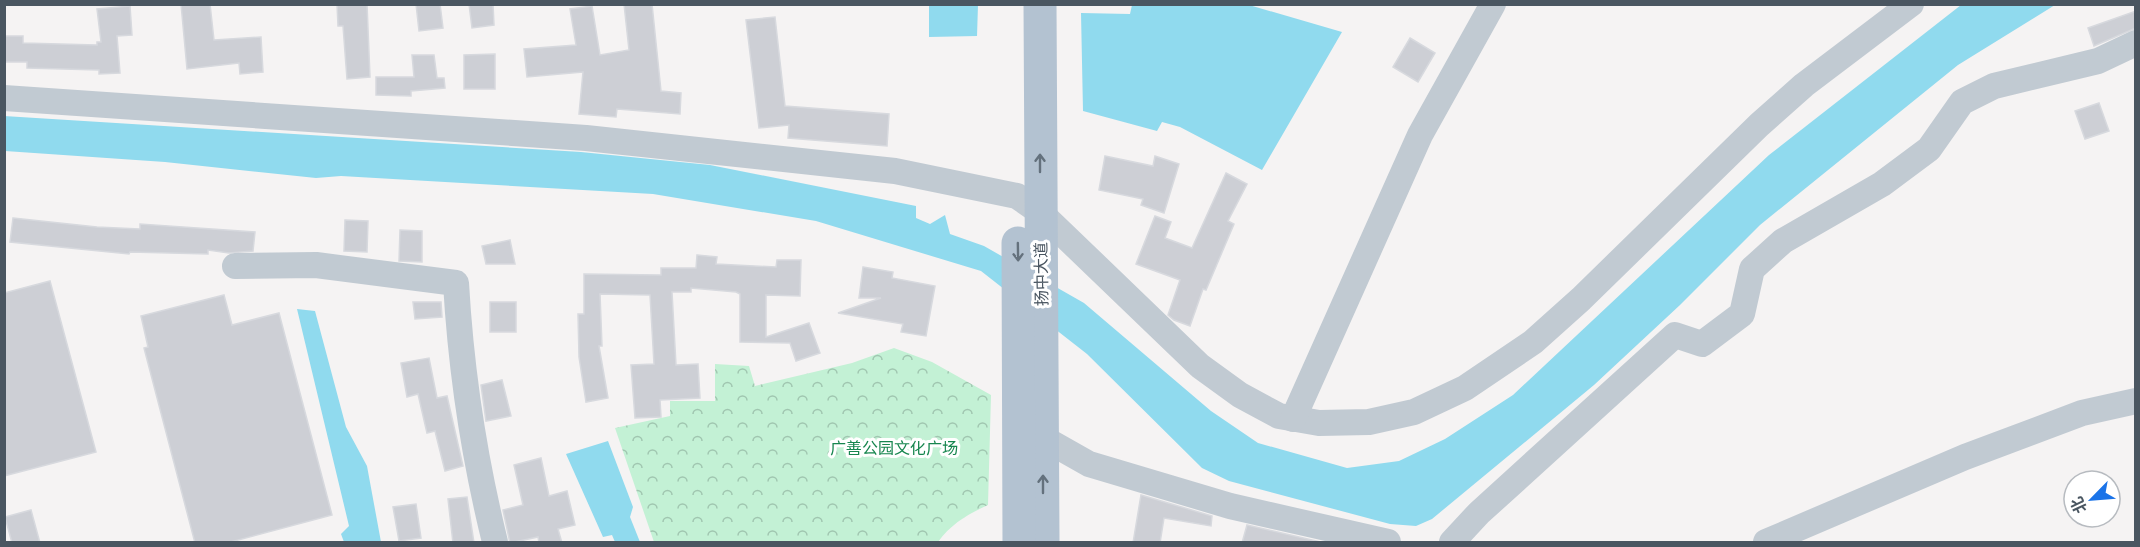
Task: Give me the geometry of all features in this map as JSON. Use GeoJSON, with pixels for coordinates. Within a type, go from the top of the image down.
{"type":"FeatureCollection","features":[{"type":"Feature","properties":{"kind":"main road","name":"扬中大道"},"geometry":{"type":"LineString","coordinates":[[1018,4],[1028,204],[1031,437],[1043,543]]}},
{"type":"Feature","properties":{"kind":"main road","name":"扬中大道"},"geometry":{"type":"LineString","coordinates":[[1028,204],[1040,4]]}},
{"type":"Feature","properties":{"kind":"main road","name":"扬中大道"},"geometry":{"type":"LineString","coordinates":[[1019,543],[1031,437]]}},
{"type":"Feature","properties":{"kind":"street"},"geometry":{"type":"LineString","coordinates":[[1293,418],[1420,135],[1493,4]]}},
{"type":"Feature","properties":{"kind":"street"},"geometry":{"type":"LineString","coordinates":[[4,98],[585,138],[895,171],[1028,204],[1200,366],[1240,395],[1280,416],[1319,423],[1370,422],[1414,412],[1474,381],[1533,342],[1581,299],[1804,85],[1911,4]]}},
{"type":"Feature","properties":{"kind":"street"},"geometry":{"type":"LineString","coordinates":[[1452,543],[1479,513],[1675,335],[1702,344],[1742,315],[1752,269],[1783,241],[1882,184],[1929,149],[1962,102],[1994,86],[2098,61],[2136,43]]}},
{"type":"Feature","properties":{"kind":"street"},"geometry":{"type":"LineString","coordinates":[[235,266],[316,265],[456,283],[460,351],[480,483],[495,543]]}},
{"type":"Feature","properties":{"kind":"street"},"geometry":{"type":"LineString","coordinates":[[1766,543],[1976,453],[2082,413],[2136,400]]}},
{"type":"Feature","properties":{"kind":"street"},"geometry":{"type":"LineString","coordinates":[[1031,437],[1089,464],[1230,506],[1388,543]]}},
{"type":"Feature","properties":{"kind":"green space","name":"广善公园文化广场"},"geometry":{"type":"Polygon","coordinates":[[[894,348],[932,362],[991,395],[988,505],[960,520],[938,542],[654,542],[615,428],[670,416],[670,401],[715,401],[715,364],[749,366],[755,386],[852,363],[894,348]]]}},
{"type":"Feature","properties":{"kind":"water"},"geometry":{"type":"Polygon","coordinates":[[[929,5],[978,5],[977,36],[929,37],[929,5]]]}},
{"type":"Feature","properties":{"kind":"water"},"geometry":{"type":"Polygon","coordinates":[[[1132,5],[1249,5],[1342,32],[1262,170],[1180,127],[1162,122],[1157,131],[1083,111],[1081,13],[1130,14],[1132,5]]]}},
{"type":"Feature","properties":{"kind":"water"},"geometry":{"type":"Polygon","coordinates":[[[1961,5],[2055,5],[1958,65],[1760,225],[1680,305],[1594,385],[1432,519],[1416,526],[1390,524],[1229,481],[1202,468],[1087,354],[981,271],[816,221],[653,194],[341,176],[316,178],[165,162],[5,151],[4,116],[581,152],[710,165],[916,206],[916,218],[930,224],[945,215],[950,234],[984,246],[1084,303],[1211,411],[1258,443],[1347,468],[1399,461],[1445,439],[1513,395],[1769,155],[1961,5]]]}},
{"type":"Feature","properties":{"kind":"water"},"geometry":{"type":"Polygon","coordinates":[[[297,309],[315,311],[346,427],[367,466],[381,542],[344,542],[341,534],[349,526],[297,309]]]}},
{"type":"Feature","properties":{"kind":"water"},"geometry":{"type":"Polygon","coordinates":[[[608,441],[633,507],[630,517],[640,542],[615,542],[612,535],[603,537],[566,454],[608,441]]]}},
{"type":"Feature","properties":{"kind":"building"},"geometry":{"type":"Polygon","coordinates":[[[181,4],[210,4],[214,40],[261,37],[263,72],[240,74],[239,63],[187,69],[181,4]]]}},
{"type":"Feature","properties":{"kind":"building"},"geometry":{"type":"Polygon","coordinates":[[[337,4],[367,4],[370,77],[347,79],[343,26],[338,26],[337,4]]]}},
{"type":"Feature","properties":{"kind":"building"},"geometry":{"type":"Polygon","coordinates":[[[416,4],[440,4],[443,28],[419,31],[416,4]]]}},
{"type":"Feature","properties":{"kind":"building"},"geometry":{"type":"Polygon","coordinates":[[[469,4],[493,4],[494,25],[472,28],[469,4]]]}},
{"type":"Feature","properties":{"kind":"building"},"geometry":{"type":"Polygon","coordinates":[[[624,4],[652,4],[661,91],[681,93],[680,114],[617,109],[616,117],[579,114],[583,72],[527,77],[524,49],[576,45],[570,9],[592,6],[600,55],[629,50],[624,4]]]}},
{"type":"Feature","properties":{"kind":"building"},"geometry":{"type":"Polygon","coordinates":[[[130,6],[132,35],[117,36],[120,73],[99,74],[99,70],[27,68],[27,62],[4,62],[4,36],[23,36],[23,43],[97,45],[97,42],[101,42],[97,9],[130,6]]]}},
{"type":"Feature","properties":{"kind":"building"},"geometry":{"type":"Polygon","coordinates":[[[2136,11],[2136,28],[2094,46],[2088,28],[2136,11]]]}},
{"type":"Feature","properties":{"kind":"building"},"geometry":{"type":"Polygon","coordinates":[[[775,17],[785,106],[889,114],[887,146],[788,138],[789,125],[759,128],[746,20],[775,17]]]}},
{"type":"Feature","properties":{"kind":"building"},"geometry":{"type":"Polygon","coordinates":[[[1410,38],[1435,53],[1418,82],[1393,67],[1410,38]]]}},
{"type":"Feature","properties":{"kind":"building"},"geometry":{"type":"Polygon","coordinates":[[[495,54],[495,89],[464,89],[464,55],[495,54]]]}},
{"type":"Feature","properties":{"kind":"building"},"geometry":{"type":"Polygon","coordinates":[[[412,55],[434,55],[437,78],[444,78],[445,88],[411,91],[411,96],[376,95],[376,77],[414,77],[412,55]]]}},
{"type":"Feature","properties":{"kind":"building"},"geometry":{"type":"Polygon","coordinates":[[[2099,103],[2109,131],[2085,139],[2075,111],[2099,103]]]}},
{"type":"Feature","properties":{"kind":"building"},"geometry":{"type":"Polygon","coordinates":[[[1105,156],[1153,166],[1155,156],[1179,164],[1164,213],[1141,205],[1143,199],[1099,190],[1105,156]]]}},
{"type":"Feature","properties":{"kind":"building"},"geometry":{"type":"Polygon","coordinates":[[[1226,173],[1247,184],[1228,221],[1234,224],[1206,290],[1203,289],[1190,326],[1168,315],[1180,280],[1136,264],[1155,216],[1171,222],[1165,238],[1192,248],[1226,173]]]}},
{"type":"Feature","properties":{"kind":"building"},"geometry":{"type":"Polygon","coordinates":[[[13,218],[97,227],[140,229],[140,224],[255,232],[253,251],[229,253],[208,250],[208,254],[130,252],[129,254],[10,242],[13,218]]]}},
{"type":"Feature","properties":{"kind":"building"},"geometry":{"type":"Polygon","coordinates":[[[345,220],[368,221],[367,252],[344,251],[345,220]]]}},
{"type":"Feature","properties":{"kind":"building"},"geometry":{"type":"Polygon","coordinates":[[[400,230],[422,231],[422,262],[399,261],[400,230]]]}},
{"type":"Feature","properties":{"kind":"building"},"geometry":{"type":"Polygon","coordinates":[[[510,240],[515,264],[486,264],[482,246],[510,240]]]}},
{"type":"Feature","properties":{"kind":"building"},"geometry":{"type":"Polygon","coordinates":[[[697,255],[717,257],[716,264],[776,267],[777,260],[801,260],[800,296],[766,295],[766,337],[809,323],[820,353],[796,361],[790,343],[740,342],[740,294],[736,292],[691,288],[691,292],[672,292],[676,365],[698,364],[700,398],[660,400],[661,417],[635,418],[631,365],[654,364],[650,295],[600,294],[602,346],[599,346],[608,398],[586,402],[579,357],[578,314],[584,314],[584,274],[661,275],[661,268],[696,268],[697,255]]]}},
{"type":"Feature","properties":{"kind":"building"},"geometry":{"type":"Polygon","coordinates":[[[863,267],[893,272],[892,278],[935,286],[926,336],[901,332],[903,324],[838,313],[881,298],[859,298],[863,267]]]}},
{"type":"Feature","properties":{"kind":"building"},"geometry":{"type":"Polygon","coordinates":[[[50,281],[96,452],[4,476],[4,293],[50,281]]]}},
{"type":"Feature","properties":{"kind":"building"},"geometry":{"type":"Polygon","coordinates":[[[224,295],[232,325],[279,313],[332,515],[227,543],[195,543],[144,348],[148,347],[141,316],[224,295]]]}},
{"type":"Feature","properties":{"kind":"building"},"geometry":{"type":"Polygon","coordinates":[[[413,302],[441,302],[442,317],[415,319],[413,302]]]}},
{"type":"Feature","properties":{"kind":"building"},"geometry":{"type":"Polygon","coordinates":[[[490,302],[516,302],[516,332],[490,332],[490,302]]]}},
{"type":"Feature","properties":{"kind":"building"},"geometry":{"type":"Polygon","coordinates":[[[429,358],[437,398],[447,396],[463,466],[445,471],[435,431],[427,433],[418,394],[407,397],[401,363],[429,358]]]}},
{"type":"Feature","properties":{"kind":"building"},"geometry":{"type":"Polygon","coordinates":[[[502,380],[511,416],[486,421],[481,385],[502,380]]]}},
{"type":"Feature","properties":{"kind":"building"},"geometry":{"type":"Polygon","coordinates":[[[541,458],[549,496],[567,491],[575,525],[558,529],[562,543],[539,543],[538,537],[510,543],[503,510],[523,505],[514,465],[541,458]]]}},
{"type":"Feature","properties":{"kind":"building"},"geometry":{"type":"Polygon","coordinates":[[[1141,495],[1212,516],[1211,526],[1164,518],[1160,543],[1133,543],[1141,495]]]}},
{"type":"Feature","properties":{"kind":"building"},"geometry":{"type":"Polygon","coordinates":[[[467,497],[474,543],[453,543],[448,499],[467,497]]]}},
{"type":"Feature","properties":{"kind":"building"},"geometry":{"type":"Polygon","coordinates":[[[416,504],[421,538],[399,541],[393,507],[416,504]]]}},
{"type":"Feature","properties":{"kind":"building"},"geometry":{"type":"Polygon","coordinates":[[[31,510],[40,543],[12,543],[5,517],[31,510]]]}},
{"type":"Feature","properties":{"kind":"building"},"geometry":{"type":"Polygon","coordinates":[[[1247,525],[1321,542],[1321,543],[1242,543],[1247,525]]]}}]}
